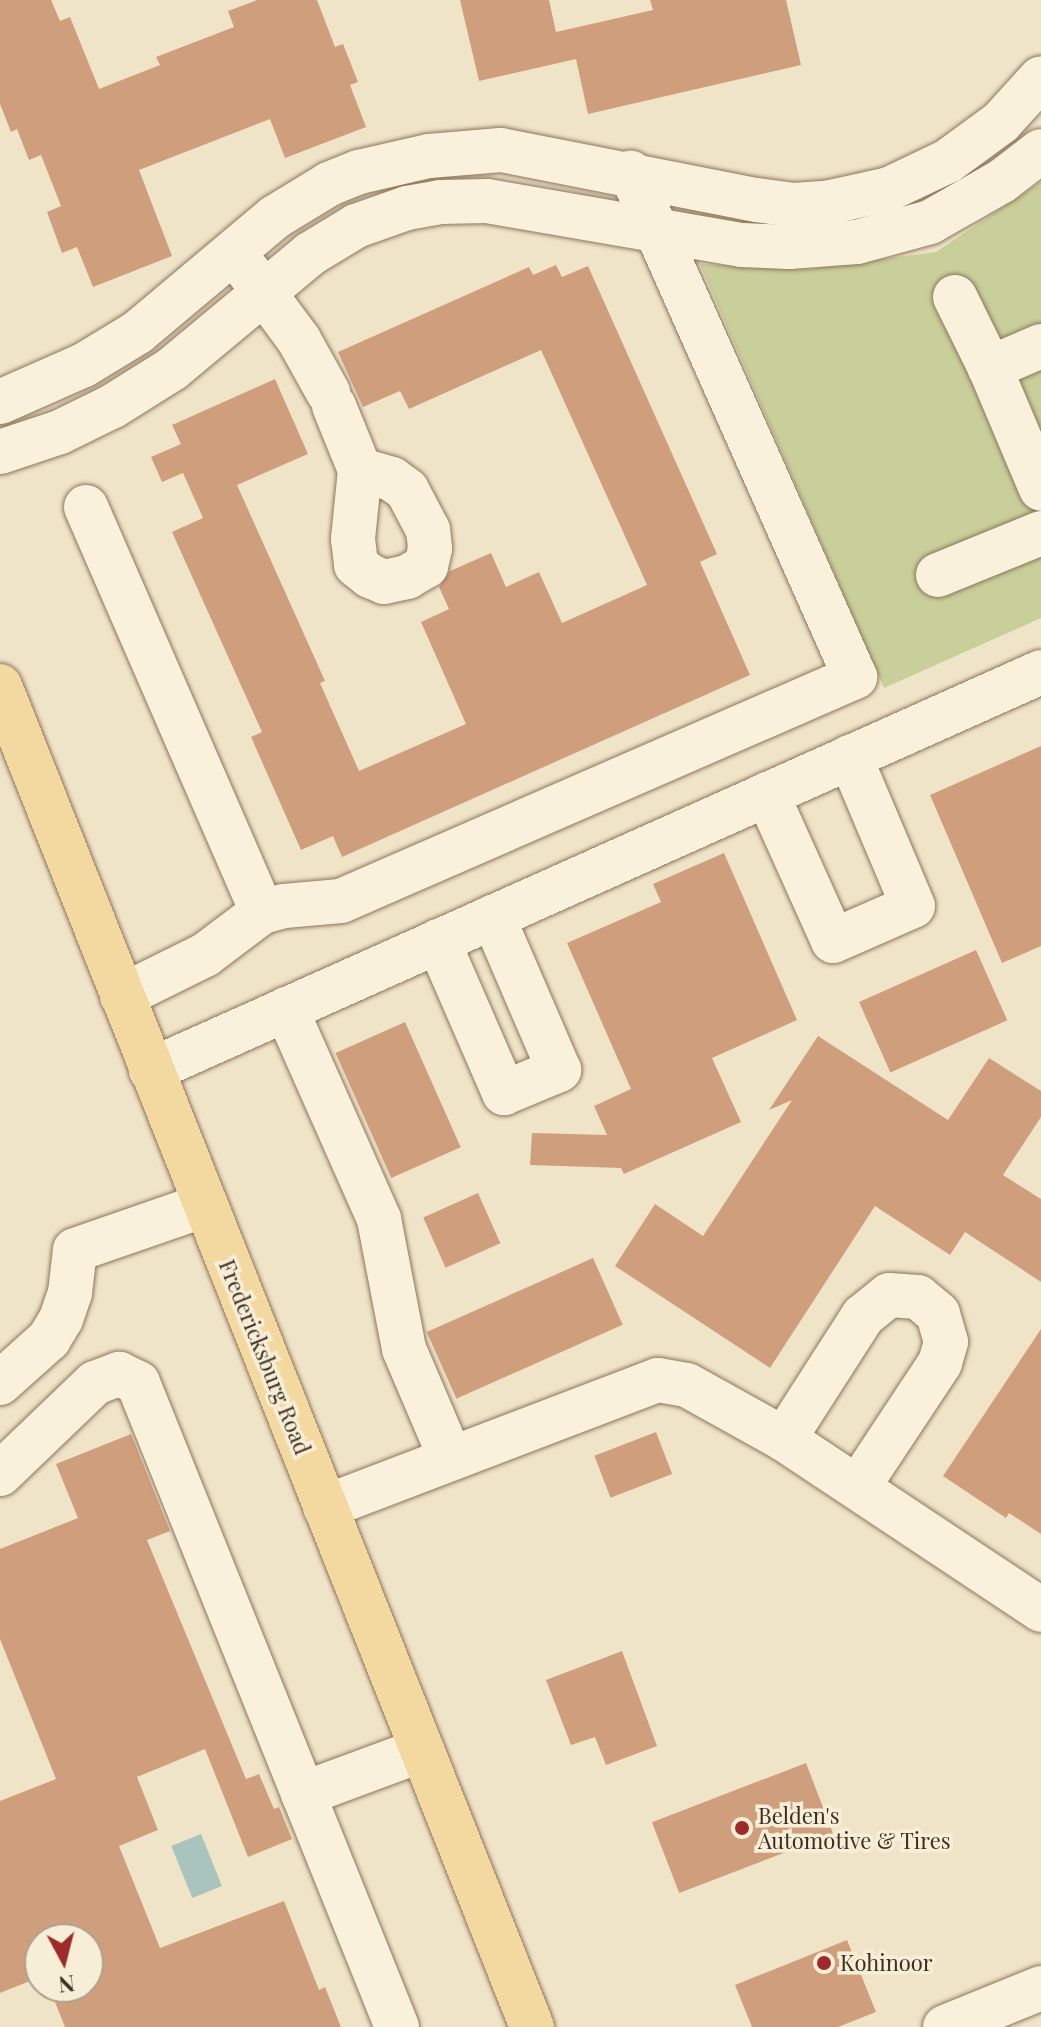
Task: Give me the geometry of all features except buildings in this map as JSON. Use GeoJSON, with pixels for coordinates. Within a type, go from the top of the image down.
{"type":"FeatureCollection","features":[{"type":"Feature","properties":{"kind":"main road","name":"Fredericksburg Road"},"geometry":{"type":"LineString","coordinates":[[0,686],[532,2027]]}},
{"type":"Feature","properties":{"kind":"street"},"geometry":{"type":"LineString","coordinates":[[0,402],[84,365],[138,332],[301,199],[329,184],[389,163],[501,150],[757,200],[794,205],[826,203],[889,189],[920,177],[962,152],[1001,122],[1041,78]]}},
{"type":"Feature","properties":{"kind":"street"},"geometry":{"type":"LineString","coordinates":[[0,452],[60,432],[113,406],[172,369],[310,254],[356,226],[407,208],[440,202],[487,201],[742,245],[789,247],[857,242],[930,222],[989,189],[1041,151]]}},
{"type":"Feature","properties":{"kind":"street"},"geometry":{"type":"LineString","coordinates":[[962,152],[989,189]]}},
{"type":"Feature","properties":{"kind":"street"},"geometry":{"type":"LineString","coordinates":[[122,996],[205,955],[262,912],[284,906],[341,901],[855,677],[631,173]]}},
{"type":"Feature","properties":{"kind":"street"},"geometry":{"type":"LineString","coordinates":[[234,251],[299,340],[331,399],[360,470]]}},
{"type":"Feature","properties":{"kind":"street"},"geometry":{"type":"LineString","coordinates":[[955,297],[990,368],[1041,489]]}},
{"type":"Feature","properties":{"kind":"street"},"geometry":{"type":"LineString","coordinates":[[990,368],[1041,346]]}},
{"type":"Feature","properties":{"kind":"street"},"geometry":{"type":"LineString","coordinates":[[43,385],[60,432]]}},
{"type":"Feature","properties":{"kind":"street"},"geometry":{"type":"LineString","coordinates":[[86,507],[262,912]]}},
{"type":"Feature","properties":{"kind":"street"},"geometry":{"type":"LineString","coordinates":[[938,575],[1041,533]]}},
{"type":"Feature","properties":{"kind":"street"},"geometry":{"type":"LineString","coordinates":[[151,1070],[1041,672]]}},
{"type":"Feature","properties":{"kind":"street"},"geometry":{"type":"LineString","coordinates":[[767,794],[833,941],[913,906],[850,757]]}},
{"type":"Feature","properties":{"kind":"street"},"geometry":{"type":"LineString","coordinates":[[438,941],[504,1093],[559,1070],[493,917]]}},
{"type":"Feature","properties":{"kind":"street"},"geometry":{"type":"LineString","coordinates":[[295,1005],[379,1219],[404,1349],[450,1457]]}},
{"type":"Feature","properties":{"kind":"street"},"geometry":{"type":"LineString","coordinates":[[0,1383],[49,1339],[61,1319],[70,1293],[75,1250],[205,1205]]}},
{"type":"Feature","properties":{"kind":"street"},"geometry":{"type":"LineString","coordinates":[[784,1439],[863,1316],[889,1295],[918,1297],[938,1314],[946,1342],[940,1363],[858,1487]]}},
{"type":"Feature","properties":{"kind":"street"},"geometry":{"type":"LineString","coordinates":[[0,1474],[95,1383],[119,1374],[138,1383],[397,2027]]}},
{"type":"Feature","properties":{"kind":"street"},"geometry":{"type":"LineString","coordinates":[[325,1507],[658,1380],[687,1385],[784,1439],[1041,1610]]}},
{"type":"Feature","properties":{"kind":"street"},"geometry":{"type":"LineString","coordinates":[[303,1794],[422,1750]]}},
{"type":"Feature","properties":{"kind":"street"},"geometry":{"type":"LineString","coordinates":[[945,2027],[1041,1988]]}},
{"type":"Feature","properties":{"kind":"green space"},"geometry":{"type":"Polygon","coordinates":[[[1041,182],[1041,618],[884,688],[700,264],[808,269],[936,252],[1041,182]]]}},
{"type":"Feature","properties":{"kind":"water"},"geometry":{"type":"Polygon","coordinates":[[[201,1834],[222,1886],[192,1898],[171,1846],[201,1834]]]}},
{"type":"Feature","properties":{"kind":"place","name":"Belden's Automotive & Tires"},"geometry":{"type":"Point","coordinates":[742,1828]}},
{"type":"Feature","properties":{"kind":"place","name":"Kohinoor"},"geometry":{"type":"Point","coordinates":[824,1963]}}]}
